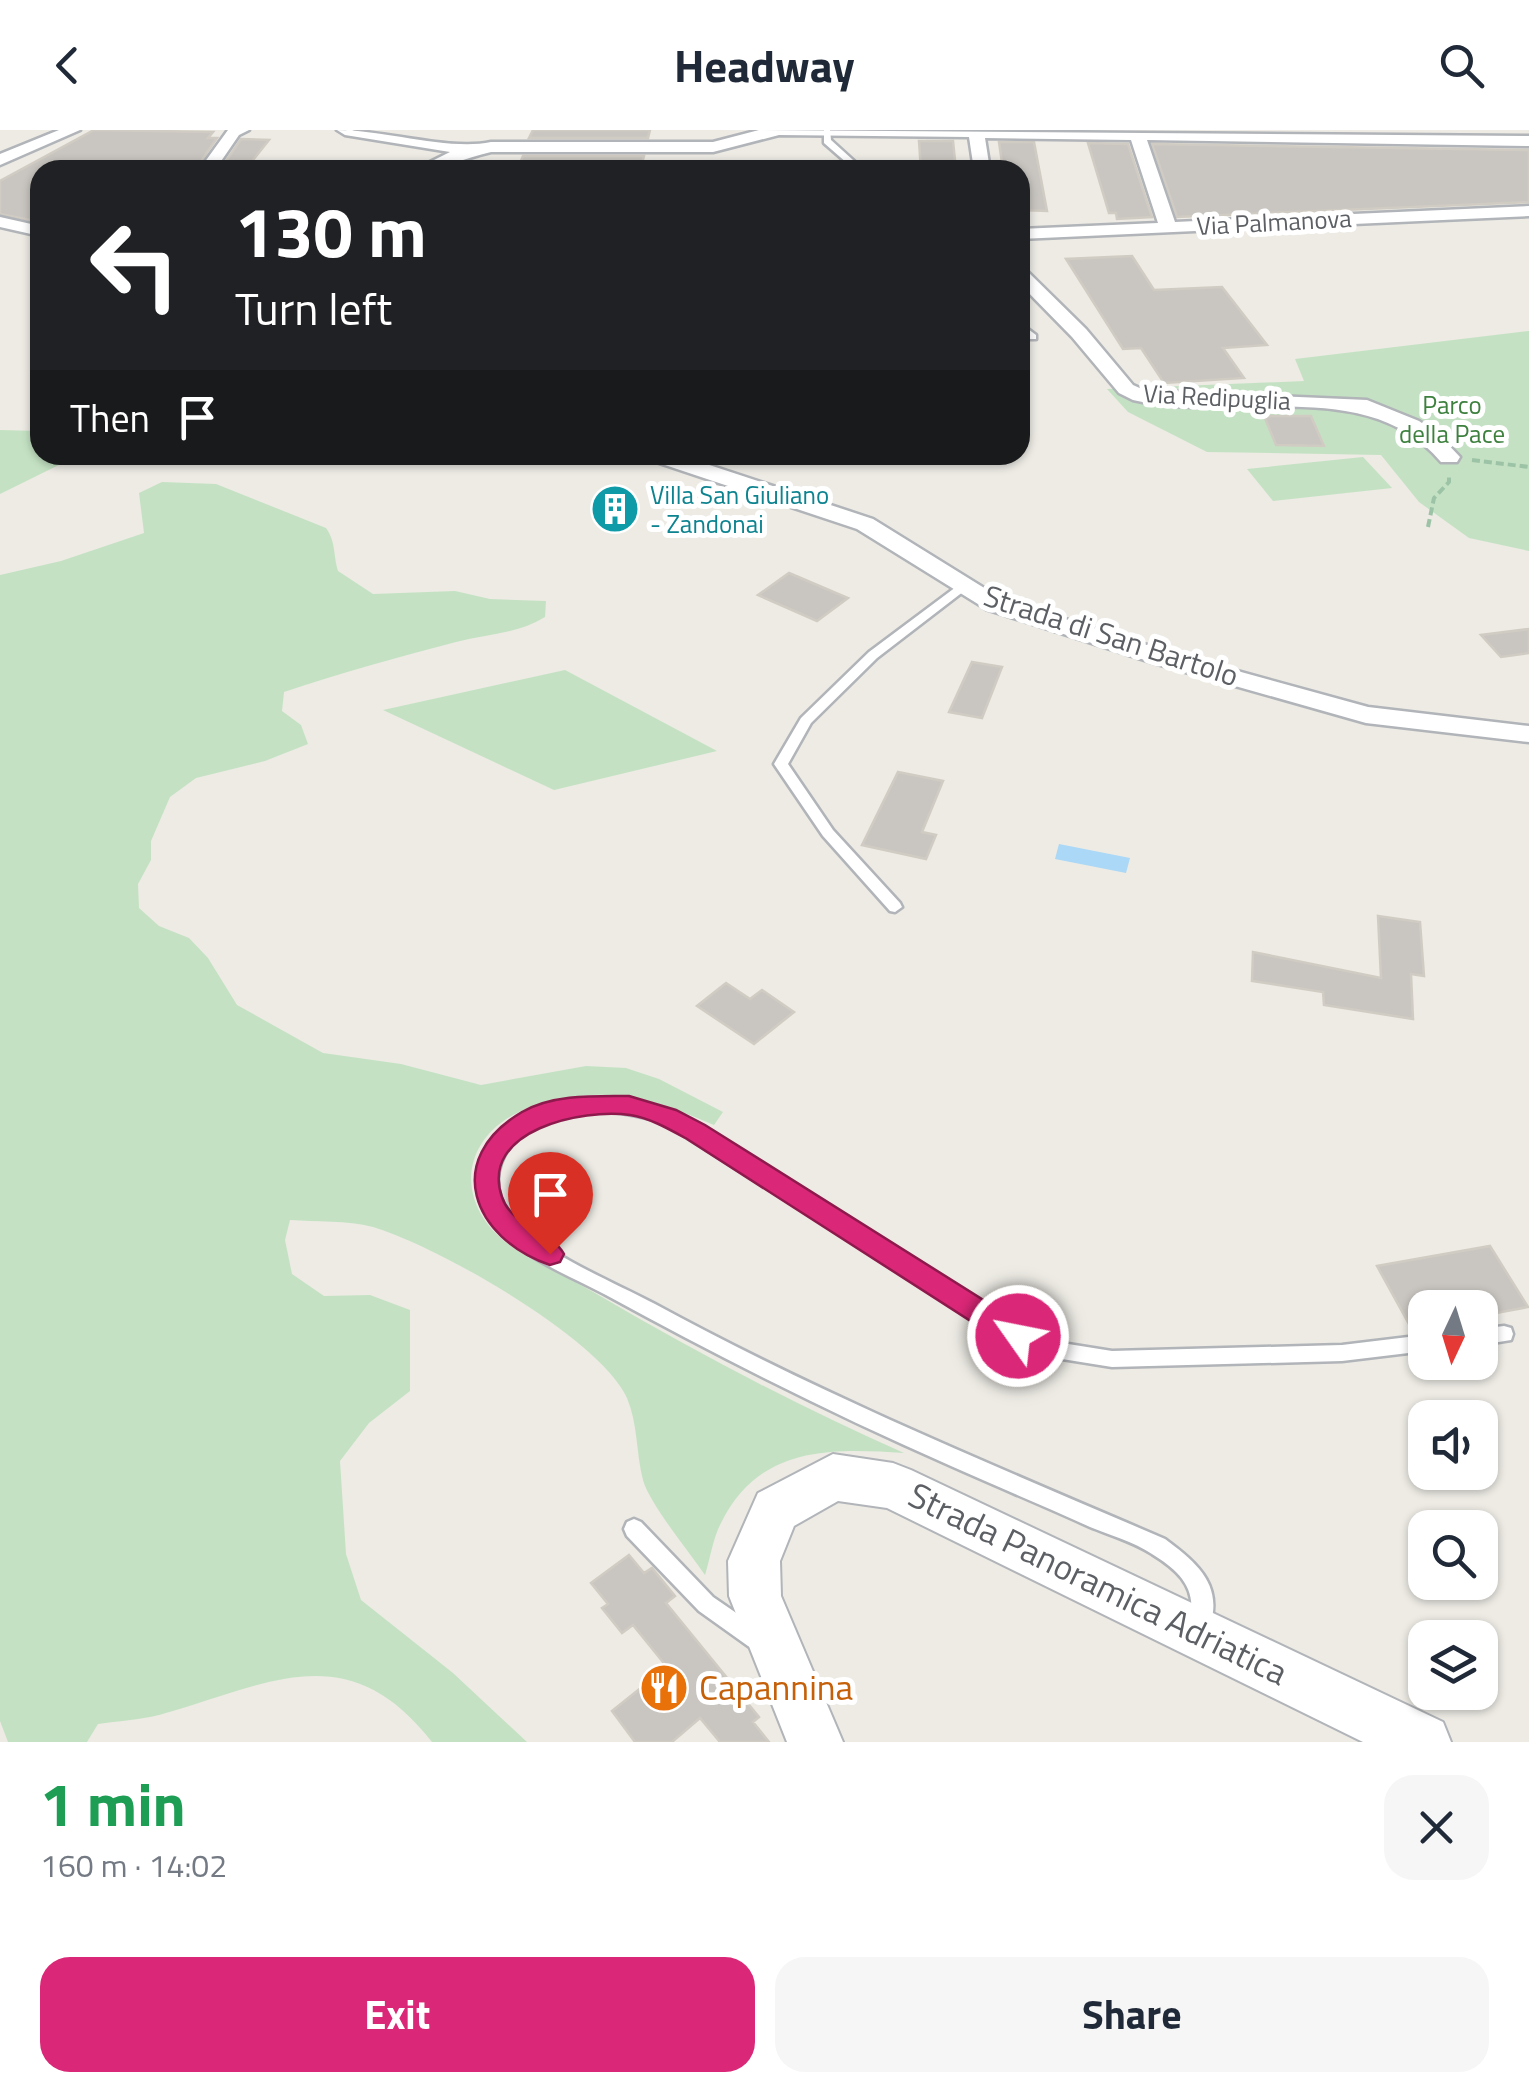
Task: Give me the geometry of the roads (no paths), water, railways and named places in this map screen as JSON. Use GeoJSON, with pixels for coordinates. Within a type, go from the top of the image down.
{"type":"FeatureCollection","features":[{"type":"Feature","properties":{"kind":"street"},"geometry":{"type":"LineString","coordinates":[[0,160],[72,130]]}},
{"type":"Feature","properties":{"kind":"street"},"geometry":{"type":"LineString","coordinates":[[214,160],[234,132],[241,130]]}},
{"type":"Feature","properties":{"kind":"street"},"geometry":{"type":"LineString","coordinates":[[348,130],[473,150],[528,145],[734,145],[757,132],[827,131],[1529,141]]}},
{"type":"Feature","properties":{"kind":"street"},"geometry":{"type":"LineString","coordinates":[[976,132],[980,160]]}},
{"type":"Feature","properties":{"kind":"street"},"geometry":{"type":"LineString","coordinates":[[1138,136],[1168,227]]}},
{"type":"Feature","properties":{"kind":"street"},"geometry":{"type":"LineString","coordinates":[[674,146],[678,160]]}},
{"type":"Feature","properties":{"kind":"street"},"geometry":{"type":"LineString","coordinates":[[0,148],[20,151]]}},
{"type":"Feature","properties":{"kind":"street"},"geometry":{"type":"LineString","coordinates":[[448,160],[473,150]]}},
{"type":"Feature","properties":{"kind":"street","name":"Via Palmanova"},"geometry":{"type":"LineString","coordinates":[[1030,234],[1529,211]]}},
{"type":"Feature","properties":{"kind":"street"},"geometry":{"type":"LineString","coordinates":[[0,222],[30,230]]}},
{"type":"Feature","properties":{"kind":"street","name":"Via Redipuglia"},"geometry":{"type":"LineString","coordinates":[[1030,284],[1069,322],[1126,390],[1140,396],[1368,406],[1398,416],[1437,441],[1449,457]]}},
{"type":"Feature","properties":{"kind":"street","name":"Strada di San Bartolo"},"geometry":{"type":"LineString","coordinates":[[688,465],[865,524],[1012,610],[1163,658],[1366,715],[1529,734]]}},
{"type":"Feature","properties":{"kind":"street","name":"Strada Panoramica Adriatica"},"geometry":{"type":"LineString","coordinates":[[815,1742],[754,1596],[754,1561],[776,1510],[833,1477],[894,1486],[1424,1742]]}},
{"type":"Feature","properties":{"kind":"lane"},"geometry":{"type":"LineString","coordinates":[[827,131],[827,141],[849,160]]}},
{"type":"Feature","properties":{"kind":"lane"},"geometry":{"type":"LineString","coordinates":[[895,906],[828,833],[782,764],[806,721],[874,655],[964,585]]}},
{"type":"Feature","properties":{"kind":"lane"},"geometry":{"type":"LineString","coordinates":[[1198,1631],[1206,1600],[1194,1574],[1158,1546],[723,1354],[515,1234],[489,1203],[486,1171],[502,1142],[533,1118],[574,1106],[629,1106],[667,1116],[1018,1336],[1062,1351],[1112,1359],[1342,1353],[1408,1345]]}},
{"type":"Feature","properties":{"kind":"lane"},"geometry":{"type":"LineString","coordinates":[[1498,1335],[1504,1334]]}},
{"type":"Feature","properties":{"kind":"lane"},"geometry":{"type":"LineString","coordinates":[[634,1528],[706,1604],[776,1653]]}},
{"type":"Feature","properties":{"kind":"water"},"geometry":{"type":"Polygon","coordinates":[[[1059,844],[1130,858],[1126,873],[1055,859],[1059,844]]]}},
{"type":"Feature","properties":{"kind":"place","name":"Villa San Giuliano - Zandonai"},"geometry":{"type":"Point","coordinates":[615,509]}},
{"type":"Feature","properties":{"kind":"place","name":"Capannina"},"geometry":{"type":"Point","coordinates":[664,1688]}},
{"type":"Feature","properties":{"kind":"park label","name":"Parco della Pace"},"geometry":{"type":"Point","coordinates":[1452,420]}}]}
